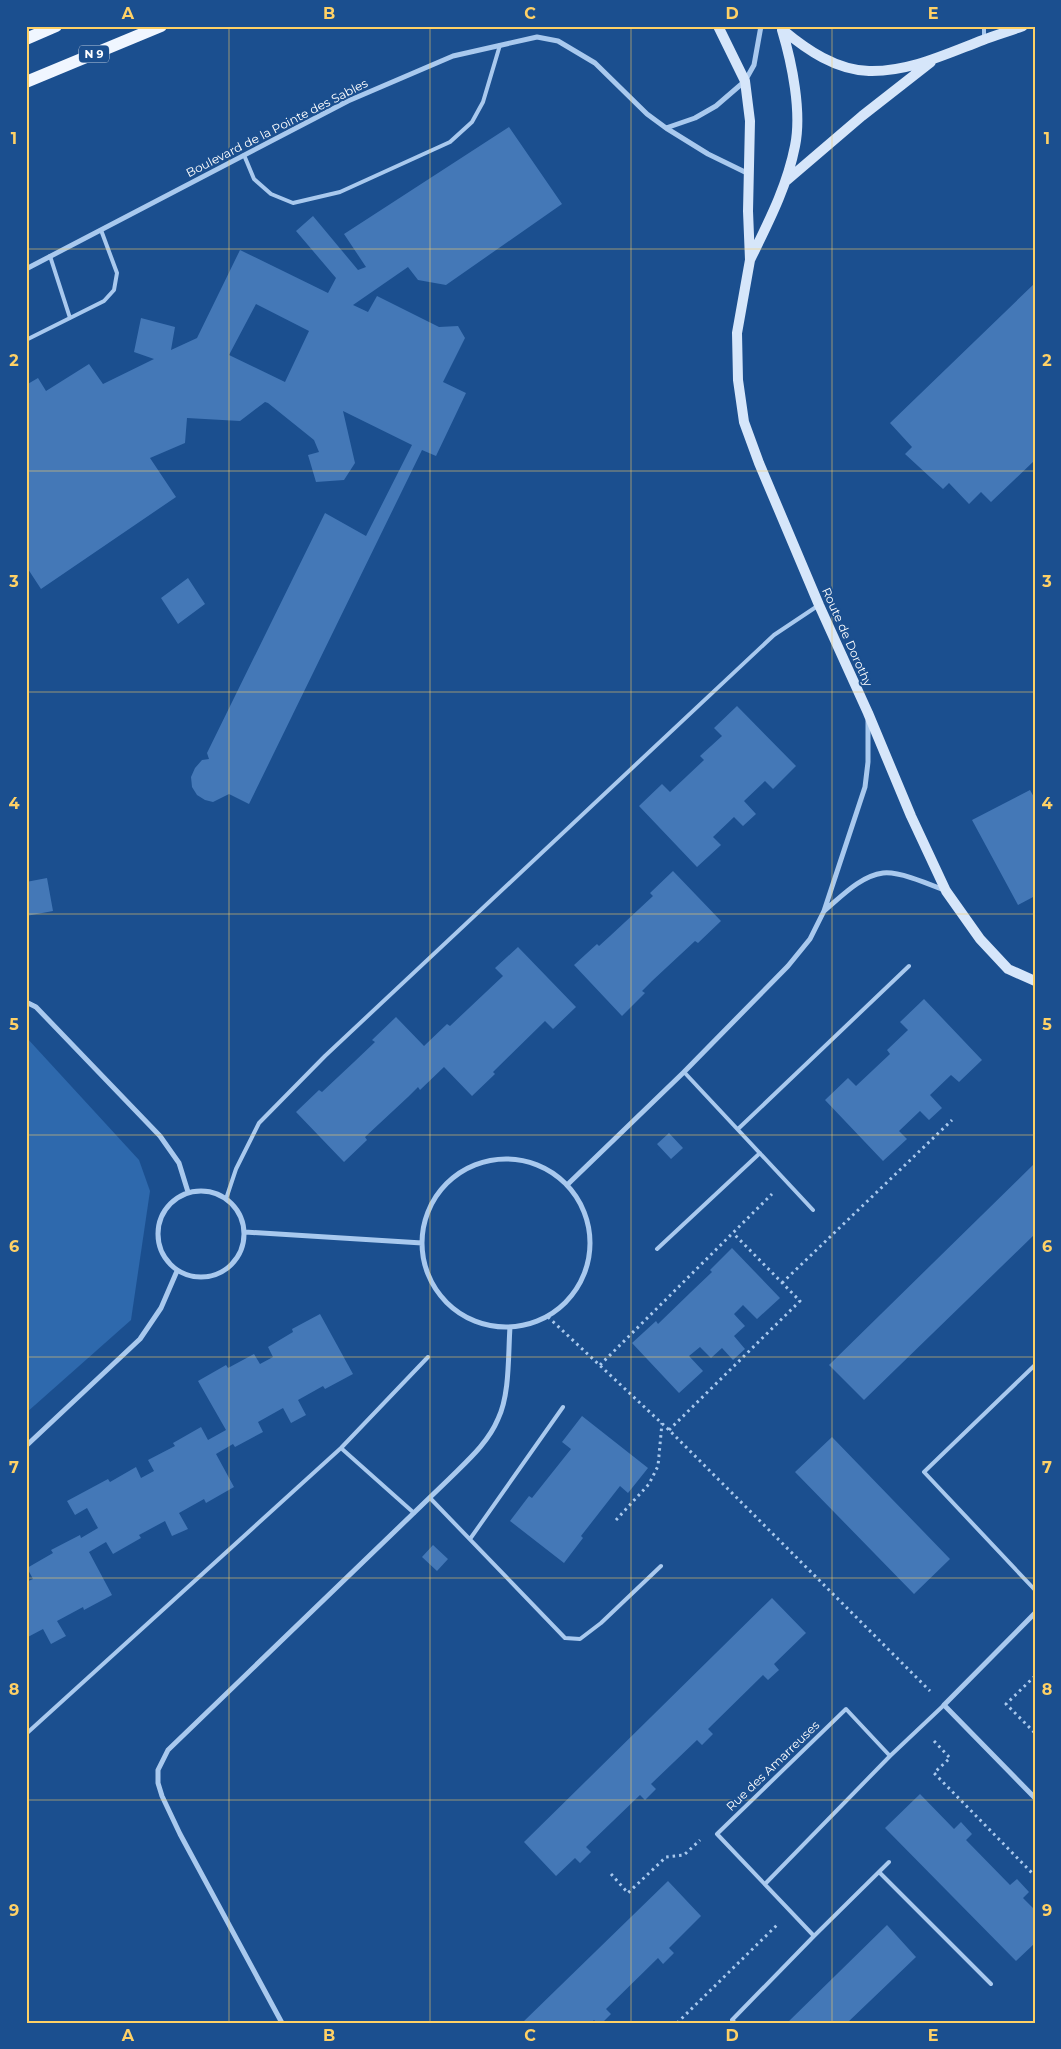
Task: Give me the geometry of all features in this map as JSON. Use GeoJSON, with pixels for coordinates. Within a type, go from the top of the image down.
{"type":"FeatureCollection","features":[{"type":"Feature","properties":{"kind":"main road"},"geometry":{"type":"LineString","coordinates":[[26,39],[56,26]]}},
{"type":"Feature","properties":{"kind":"main road","name":"N 9"},"geometry":{"type":"LineString","coordinates":[[26,82],[161,26]]}},
{"type":"Feature","properties":{"kind":"main road"},"geometry":{"type":"LineString","coordinates":[[718,26],[745,81],[750,121],[748,211],[750,260]]}},
{"type":"Feature","properties":{"kind":"main road"},"geometry":{"type":"LineString","coordinates":[[782,28],[806,49],[845,67],[860,70],[888,70],[934,60],[984,39],[1023,26]]}},
{"type":"Feature","properties":{"kind":"main road"},"geometry":{"type":"LineString","coordinates":[[750,260],[770,220],[786,181],[795,145],[796,110],[794,76],[782,28]]}},
{"type":"Feature","properties":{"kind":"main road"},"geometry":{"type":"LineString","coordinates":[[786,181],[862,116],[934,60]]}},
{"type":"Feature","properties":{"kind":"main road","name":"Route de Dorothy"},"geometry":{"type":"LineString","coordinates":[[750,260],[737,333],[738,380],[744,422],[759,463],[818,605],[868,713],[910,816],[946,891],[980,939],[1008,969],[1035,981]]}},
{"type":"Feature","properties":{"kind":"street"},"geometry":{"type":"LineString","coordinates":[[666,128],[702,114],[716,106],[745,81],[754,65],[761,26]]}},
{"type":"Feature","properties":{"kind":"street","name":"Boulevard de la Pointe des Sables"},"geometry":{"type":"LineString","coordinates":[[26,269],[348,101],[453,56],[537,37],[558,41],[595,63],[635,103],[666,128],[708,154],[750,174]]}},
{"type":"Feature","properties":{"kind":"street"},"geometry":{"type":"LineString","coordinates":[[567,1185],[684,1072],[788,966],[810,939],[824,911],[865,787],[868,762],[868,713]]}},
{"type":"Feature","properties":{"kind":"street"},"geometry":{"type":"LineString","coordinates":[[824,911],[861,881],[884,873],[912,878],[946,891]]}},
{"type":"Feature","properties":{"kind":"street"},"geometry":{"type":"LineString","coordinates":[[26,1002],[36,1007],[160,1136],[179,1163],[188,1192]]}},
{"type":"Feature","properties":{"kind":"street"},"geometry":{"type":"LineString","coordinates":[[517,1160],[544,1168],[567,1185],[582,1206],[590,1230],[590,1256],[582,1280],[568,1301],[548,1317],[529,1324],[510,1327],[483,1324],[458,1312],[439,1293],[426,1269],[422,1242],[427,1214],[441,1190],[462,1171],[489,1161],[517,1160]]}},
{"type":"Feature","properties":{"kind":"street"},"geometry":{"type":"LineString","coordinates":[[201,1190],[214,1192],[226,1199],[236,1208],[245,1232],[243,1248],[235,1262],[223,1272],[208,1277],[192,1277],[177,1271],[167,1261],[160,1249],[157,1234],[159,1221],[165,1208],[176,1198],[188,1192],[201,1190]]}},
{"type":"Feature","properties":{"kind":"street"},"geometry":{"type":"LineString","coordinates":[[245,1232],[422,1242]]}},
{"type":"Feature","properties":{"kind":"street"},"geometry":{"type":"LineString","coordinates":[[26,1446],[140,1340],[161,1308],[177,1271]]}},
{"type":"Feature","properties":{"kind":"street"},"geometry":{"type":"LineString","coordinates":[[282,2023],[180,1834],[158,1783],[158,1770],[168,1750],[430,1498],[487,1438],[499,1418],[505,1396],[510,1327]]}},
{"type":"Feature","properties":{"kind":"street"},"geometry":{"type":"LineString","coordinates":[[1035,1613],[944,1705],[1035,1798]]}},
{"type":"Feature","properties":{"kind":"lane"},"geometry":{"type":"LineString","coordinates":[[984,26],[984,39]]}},
{"type":"Feature","properties":{"kind":"lane"},"geometry":{"type":"LineString","coordinates":[[244,155],[254,179],[271,194],[294,203],[340,192],[450,142],[472,122],[483,102],[500,45]]}},
{"type":"Feature","properties":{"kind":"lane"},"geometry":{"type":"LineString","coordinates":[[26,340],[104,301],[114,290],[117,273],[101,230]]}},
{"type":"Feature","properties":{"kind":"lane"},"geometry":{"type":"LineString","coordinates":[[50,256],[70,318]]}},
{"type":"Feature","properties":{"kind":"lane"},"geometry":{"type":"LineString","coordinates":[[226,1199],[236,1169],[259,1123],[325,1056],[774,635],[818,605]]}},
{"type":"Feature","properties":{"kind":"lane"},"geometry":{"type":"LineString","coordinates":[[738,1129],[909,966]]}},
{"type":"Feature","properties":{"kind":"lane"},"geometry":{"type":"LineString","coordinates":[[684,1072],[813,1210]]}},
{"type":"Feature","properties":{"kind":"lane"},"geometry":{"type":"LineString","coordinates":[[657,1249],[760,1153]]}},
{"type":"Feature","properties":{"kind":"lane"},"geometry":{"type":"LineString","coordinates":[[26,1734],[341,1448],[428,1357]]}},
{"type":"Feature","properties":{"kind":"lane"},"geometry":{"type":"LineString","coordinates":[[1035,1365],[924,1472],[1035,1590]]}},
{"type":"Feature","properties":{"kind":"lane"},"geometry":{"type":"LineString","coordinates":[[470,1539],[563,1408]]}},
{"type":"Feature","properties":{"kind":"lane"},"geometry":{"type":"LineString","coordinates":[[341,1448],[414,1513]]}},
{"type":"Feature","properties":{"kind":"lane"},"geometry":{"type":"LineString","coordinates":[[430,1498],[565,1638],[580,1639],[601,1623],[661,1566]]}},
{"type":"Feature","properties":{"kind":"lane"},"geometry":{"type":"LineString","coordinates":[[765,1884],[890,1756],[944,1705]]}},
{"type":"Feature","properties":{"kind":"lane","name":"Rue des Amarreuses"},"geometry":{"type":"LineString","coordinates":[[814,1936],[718,1834],[846,1709],[890,1756]]}},
{"type":"Feature","properties":{"kind":"lane"},"geometry":{"type":"LineString","coordinates":[[732,2022],[814,1936],[889,1862]]}},
{"type":"Feature","properties":{"kind":"lane"},"geometry":{"type":"LineString","coordinates":[[879,1872],[991,1984]]}},
{"type":"Feature","properties":{"kind":"path"},"geometry":{"type":"LineString","coordinates":[[782,1283],[952,1120]]}},
{"type":"Feature","properties":{"kind":"path"},"geometry":{"type":"LineString","coordinates":[[600,1365],[776,1190]]}},
{"type":"Feature","properties":{"kind":"path"},"geometry":{"type":"LineString","coordinates":[[669,1430],[800,1302],[733,1233]]}},
{"type":"Feature","properties":{"kind":"path"},"geometry":{"type":"LineString","coordinates":[[548,1317],[662,1423],[932,1693],[926,1698]]}},
{"type":"Feature","properties":{"kind":"path"},"geometry":{"type":"LineString","coordinates":[[616,1520],[648,1484],[658,1466],[662,1423]]}},
{"type":"Feature","properties":{"kind":"path"},"geometry":{"type":"LineString","coordinates":[[1035,1676],[1006,1704],[1035,1733]]}},
{"type":"Feature","properties":{"kind":"path"},"geometry":{"type":"LineString","coordinates":[[921,1727],[950,1758],[934,1774],[1035,1876]]}},
{"type":"Feature","properties":{"kind":"path"},"geometry":{"type":"LineString","coordinates":[[611,1874],[628,1893],[666,1857],[684,1855],[703,1838]]}},
{"type":"Feature","properties":{"kind":"path"},"geometry":{"type":"LineString","coordinates":[[677,2023],[781,1922]]}},
{"type":"Feature","properties":{"kind":"shaded area"},"geometry":{"type":"Polygon","coordinates":[[[26,1037],[139,1160],[150,1191],[131,1320],[26,1413],[26,1037]]]}},
{"type":"Feature","properties":{"kind":"building"},"geometry":{"type":"Polygon","coordinates":[[[509,127],[562,204],[446,285],[418,280],[408,267],[353,305],[368,312],[377,296],[439,327],[458,326],[465,338],[443,382],[466,393],[436,456],[422,450],[249,804],[229,794],[213,802],[197,795],[192,787],[191,777],[195,768],[202,760],[209,759],[207,753],[325,513],[366,536],[412,445],[343,411],[355,463],[344,480],[316,482],[308,455],[319,452],[314,440],[268,403],[265,402],[240,421],[187,418],[185,443],[150,458],[176,497],[41,589],[26,566],[26,385],[38,378],[46,391],[89,364],[103,384],[154,359],[134,352],[141,318],[175,327],[171,350],[197,338],[240,250],[328,293],[336,278],[296,231],[313,216],[358,270],[366,267],[344,234],[509,127]],[[256,304],[229,355],[285,382],[309,331],[256,304]]]}},
{"type":"Feature","properties":{"kind":"building"},"geometry":{"type":"Polygon","coordinates":[[[1035,283],[1035,460],[991,502],[981,492],[969,504],[949,483],[943,489],[905,454],[912,447],[890,423],[1035,283]]]}},
{"type":"Feature","properties":{"kind":"building"},"geometry":{"type":"Polygon","coordinates":[[[188,578],[205,604],[178,624],[161,598],[188,578]]]}},
{"type":"Feature","properties":{"kind":"building"},"geometry":{"type":"Polygon","coordinates":[[[737,706],[796,766],[773,789],[765,781],[744,801],[756,814],[743,826],[734,817],[713,837],[721,845],[697,867],[639,806],[662,784],[670,792],[704,760],[700,756],[722,736],[714,728],[737,706]]]}},
{"type":"Feature","properties":{"kind":"building"},"geometry":{"type":"Polygon","coordinates":[[[1030,790],[1035,799],[1035,896],[1018,905],[972,820],[1030,790]]]}},
{"type":"Feature","properties":{"kind":"building"},"geometry":{"type":"Polygon","coordinates":[[[673,871],[721,921],[698,943],[695,941],[652,981],[642,991],[645,993],[622,1016],[574,965],[597,944],[599,946],[653,896],[650,893],[673,871]]]}},
{"type":"Feature","properties":{"kind":"building"},"geometry":{"type":"Polygon","coordinates":[[[47,878],[53,911],[26,916],[26,882],[47,878]]]}},
{"type":"Feature","properties":{"kind":"building"},"geometry":{"type":"Polygon","coordinates":[[[518,947],[576,1007],[553,1029],[545,1021],[493,1072],[495,1074],[472,1096],[444,1067],[420,1090],[418,1087],[365,1137],[367,1140],[344,1162],[296,1112],[319,1090],[322,1092],[354,1062],[375,1042],[372,1040],[396,1017],[424,1046],[447,1024],[450,1026],[503,976],[495,968],[518,947]]]}},
{"type":"Feature","properties":{"kind":"building"},"geometry":{"type":"Polygon","coordinates":[[[924,999],[982,1060],[959,1082],[951,1075],[930,1095],[942,1108],[929,1120],[920,1111],[899,1131],[907,1139],[883,1161],[825,1100],[848,1078],[856,1086],[890,1054],[887,1050],[908,1030],[900,1022],[924,999]]]}},
{"type":"Feature","properties":{"kind":"building"},"geometry":{"type":"Polygon","coordinates":[[[669,1133],[683,1148],[671,1159],[657,1144],[669,1133]]]}},
{"type":"Feature","properties":{"kind":"building"},"geometry":{"type":"Polygon","coordinates":[[[1035,1163],[1035,1234],[864,1400],[829,1365],[1035,1163]]]}},
{"type":"Feature","properties":{"kind":"building"},"geometry":{"type":"Polygon","coordinates":[[[732,1248],[780,1298],[757,1319],[743,1305],[734,1314],[745,1326],[734,1336],[745,1349],[733,1360],[722,1348],[711,1358],[700,1347],[689,1356],[703,1371],[679,1393],[632,1343],[656,1321],[658,1324],[712,1272],[710,1270],[732,1248]]]}},
{"type":"Feature","properties":{"kind":"building"},"geometry":{"type":"Polygon","coordinates":[[[320,1314],[353,1374],[325,1389],[323,1386],[298,1400],[306,1415],[291,1423],[283,1408],[258,1422],[263,1432],[235,1447],[233,1444],[216,1454],[234,1487],[206,1503],[204,1499],[179,1513],[188,1529],[172,1536],[165,1521],[139,1535],[141,1538],[113,1554],[106,1542],[89,1552],[112,1595],[84,1610],[83,1607],[57,1621],[66,1636],[51,1644],[43,1629],[26,1638],[26,1582],[33,1579],[27,1568],[53,1553],[51,1550],[80,1535],[81,1538],[98,1528],[87,1508],[75,1515],[67,1501],[108,1479],[110,1482],[136,1467],[141,1478],[154,1471],[148,1460],[175,1446],[173,1443],[201,1427],[208,1440],[226,1430],[198,1381],[226,1365],[228,1368],[254,1354],[260,1364],[273,1357],[268,1347],[293,1332],[292,1329],[320,1314]]]}},
{"type":"Feature","properties":{"kind":"building"},"geometry":{"type":"Polygon","coordinates":[[[582,1416],[648,1468],[628,1493],[620,1486],[581,1536],[583,1538],[564,1563],[510,1521],[529,1496],[532,1498],[571,1449],[562,1442],[582,1416]]]}},
{"type":"Feature","properties":{"kind":"building"},"geometry":{"type":"Polygon","coordinates":[[[832,1437],[950,1559],[914,1594],[795,1472],[832,1437]]]}},
{"type":"Feature","properties":{"kind":"building"},"geometry":{"type":"Polygon","coordinates":[[[433,1545],[448,1559],[437,1571],[422,1557],[433,1545]]]}},
{"type":"Feature","properties":{"kind":"building"},"geometry":{"type":"Polygon","coordinates":[[[772,1598],[806,1633],[774,1664],[779,1670],[768,1680],[763,1675],[708,1729],[713,1734],[702,1745],[697,1740],[651,1784],[656,1789],[645,1800],[640,1795],[586,1847],[591,1852],[580,1863],[575,1858],[556,1876],[524,1842],[772,1598]]]}},
{"type":"Feature","properties":{"kind":"building"},"geometry":{"type":"Polygon","coordinates":[[[920,1794],[954,1829],[961,1822],[972,1834],[966,1840],[1010,1885],[1017,1879],[1029,1892],[1023,1898],[1035,1910],[1035,1943],[1016,1961],[885,1828],[920,1794]]]}},
{"type":"Feature","properties":{"kind":"building"},"geometry":{"type":"Polygon","coordinates":[[[668,1881],[701,1916],[669,1948],[674,1953],[663,1964],[658,1958],[606,2009],[611,2014],[602,2023],[597,2023],[594,2020],[591,2023],[522,2023],[668,1881]]]}},
{"type":"Feature","properties":{"kind":"building"},"geometry":{"type":"Polygon","coordinates":[[[887,1925],[916,1957],[847,2023],[787,2023],[887,1925]]]}}]}
